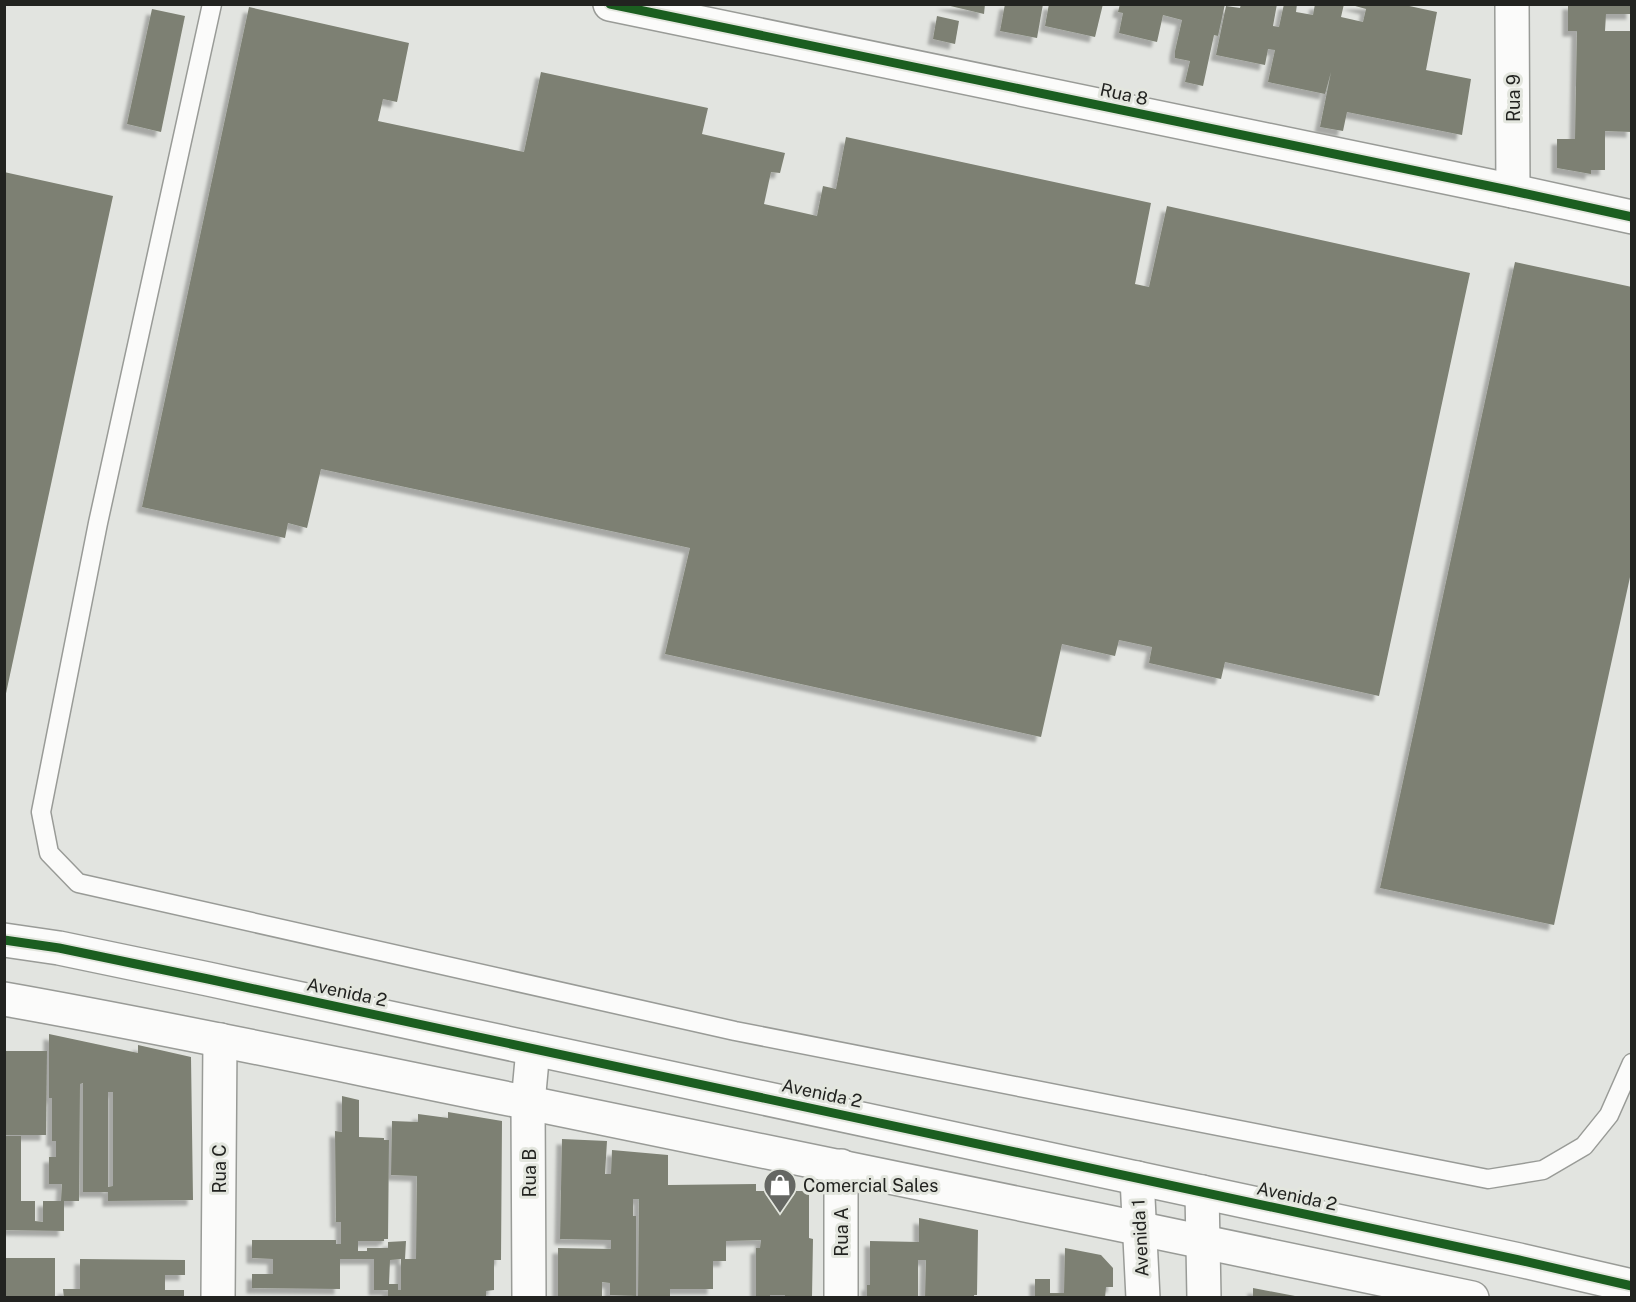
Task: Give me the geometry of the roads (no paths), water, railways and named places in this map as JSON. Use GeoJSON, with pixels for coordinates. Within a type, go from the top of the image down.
{"type":"FeatureCollection","features":[{"type":"Feature","properties":{"kind":"street","name":"Rua 8"},"geometry":{"type":"LineString","coordinates":[[610,4],[649,9],[1632,217]]}},
{"type":"Feature","properties":{"kind":"street","name":"Rua 9"},"geometry":{"type":"LineString","coordinates":[[1512,4],[1514,191]]}},
{"type":"Feature","properties":{"kind":"street","name":"Avenida 2"},"geometry":{"type":"LineString","coordinates":[[4,940],[128,962],[1632,1286]]}},
{"type":"Feature","properties":{"kind":"street"},"geometry":{"type":"LineString","coordinates":[[4,999],[220,1040],[841,1166],[1472,1298]]}},
{"type":"Feature","properties":{"kind":"street","name":"Rua C"},"geometry":{"type":"LineString","coordinates":[[219,1298],[220,1040]]}},
{"type":"Feature","properties":{"kind":"street","name":"Rua B"},"geometry":{"type":"LineString","coordinates":[[529,1298],[528,1103],[533,1049]]}},
{"type":"Feature","properties":{"kind":"street","name":"Rua A"},"geometry":{"type":"LineString","coordinates":[[841,1166],[841,1298]]}},
{"type":"Feature","properties":{"kind":"street","name":"Avenida 1"},"geometry":{"type":"LineString","coordinates":[[1137,1178],[1143,1298]]}},
{"type":"Feature","properties":{"kind":"street"},"geometry":{"type":"LineString","coordinates":[[1202,1192],[1204,1298]]}},
{"type":"Feature","properties":{"kind":"lane"},"geometry":{"type":"LineString","coordinates":[[212,4],[98,523],[41,812],[49,853],[78,883],[735,1031],[1488,1179],[1543,1170],[1584,1146],[1609,1115],[1632,1063]]}},
{"type":"Feature","properties":{"kind":"place","name":"Comercial Sales"},"geometry":{"type":"Point","coordinates":[780,1214]}}]}
